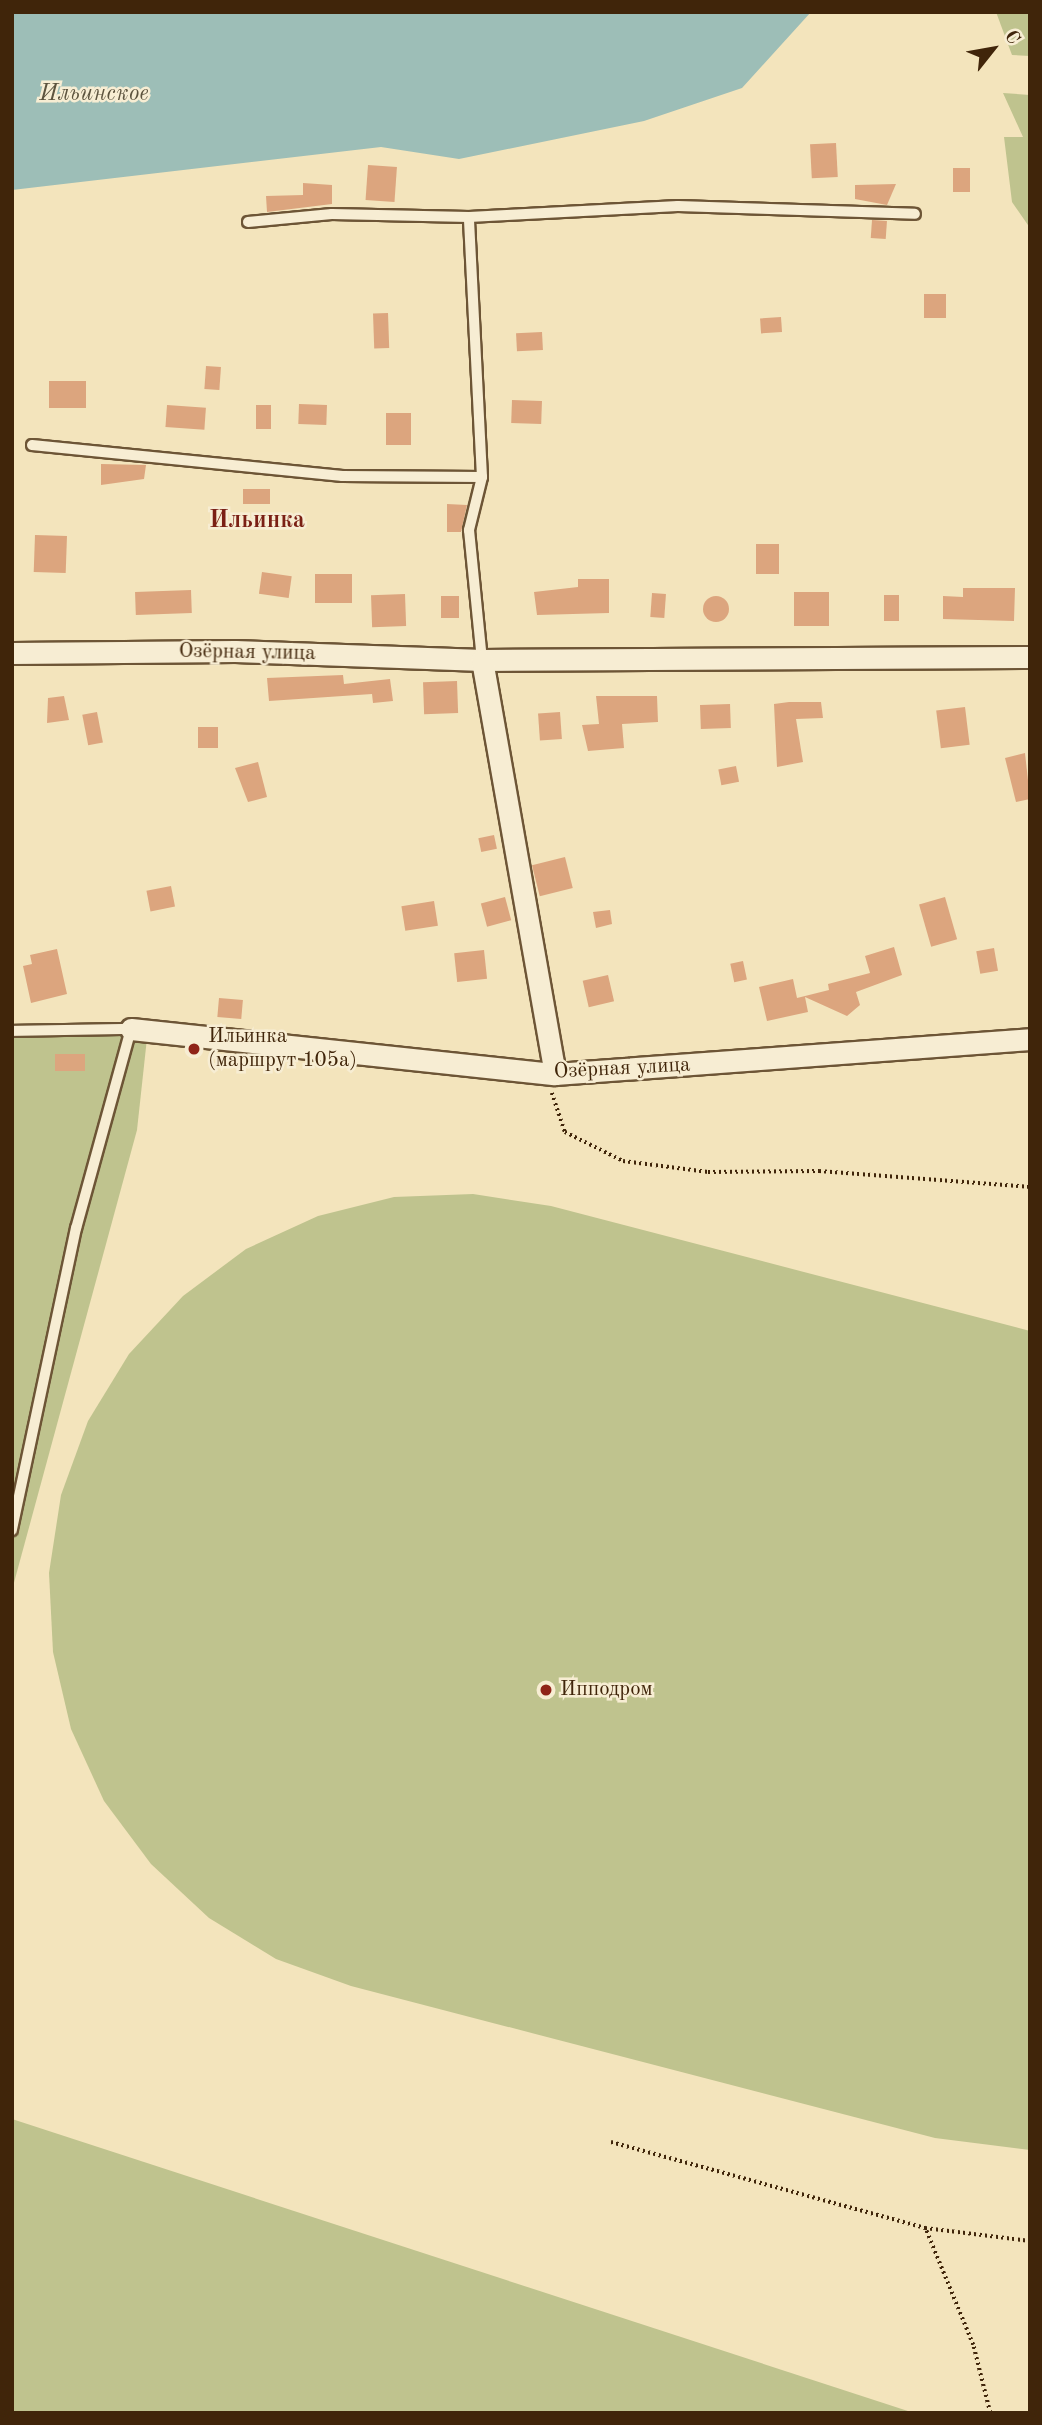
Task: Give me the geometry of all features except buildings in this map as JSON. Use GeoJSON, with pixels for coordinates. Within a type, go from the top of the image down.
{"type":"FeatureCollection","features":[{"type":"Feature","properties":{"kind":"street","name":"Озёрная улица"},"geometry":{"type":"LineString","coordinates":[[12,653],[235,651],[482,660],[1030,657]]}},
{"type":"Feature","properties":{"kind":"street"},"geometry":{"type":"LineString","coordinates":[[482,660],[555,1074]]}},
{"type":"Feature","properties":{"kind":"street","name":"Озёрная улица"},"geometry":{"type":"LineString","coordinates":[[131,1028],[555,1074],[1030,1039]]}},
{"type":"Feature","properties":{"kind":"lane"},"geometry":{"type":"LineString","coordinates":[[247,222],[332,214],[469,217],[678,205],[915,214]]}},
{"type":"Feature","properties":{"kind":"lane"},"geometry":{"type":"LineString","coordinates":[[469,217],[482,477],[469,530],[482,660]]}},
{"type":"Feature","properties":{"kind":"lane"},"geometry":{"type":"LineString","coordinates":[[32,445],[342,476],[482,477]]}},
{"type":"Feature","properties":{"kind":"lane"},"geometry":{"type":"LineString","coordinates":[[12,1031],[131,1028],[76,1228],[12,1530]]}},
{"type":"Feature","properties":{"kind":"path"},"geometry":{"type":"LineString","coordinates":[[555,1074],[551,1100],[565,1132],[623,1161],[708,1172],[819,1171],[1030,1186]]}},
{"type":"Feature","properties":{"kind":"path"},"geometry":{"type":"LineString","coordinates":[[611,2142],[925,2228],[1030,2241]]}},
{"type":"Feature","properties":{"kind":"path"},"geometry":{"type":"LineString","coordinates":[[925,2228],[973,2345],[990,2413]]}},
{"type":"Feature","properties":{"kind":"green space"},"geometry":{"type":"Polygon","coordinates":[[[996,12],[1030,12],[1030,56],[1012,55],[996,12]]]}},
{"type":"Feature","properties":{"kind":"green space"},"geometry":{"type":"Polygon","coordinates":[[[1003,93],[1030,95],[1030,228],[1012,202],[1004,137],[1023,137],[1003,93]]]}},
{"type":"Feature","properties":{"kind":"green space"},"geometry":{"type":"Polygon","coordinates":[[[148,1029],[137,1130],[12,1590],[12,1035],[148,1029]]]}},
{"type":"Feature","properties":{"kind":"green space","name":"Ипподром"},"geometry":{"type":"Polygon","coordinates":[[[473,1194],[551,1206],[1030,1331],[1030,2150],[935,2138],[351,1986],[276,1959],[209,1918],[151,1864],[104,1801],[71,1729],[53,1652],[49,1573],[61,1495],[88,1421],[129,1354],[183,1296],[246,1249],[318,1216],[394,1197],[473,1194]]]}},
{"type":"Feature","properties":{"kind":"green space"},"geometry":{"type":"Polygon","coordinates":[[[12,2119],[914,2413],[12,2413],[12,2119]]]}},
{"type":"Feature","properties":{"kind":"water","name":"Ильинское"},"geometry":{"type":"Polygon","coordinates":[[[12,12],[811,12],[742,88],[644,121],[459,159],[381,147],[12,190],[12,12]]]}},
{"type":"Feature","properties":{"kind":"place","name":"Ильинка (маршрут 105а)"},"geometry":{"type":"Point","coordinates":[194,1049]}},
{"type":"Feature","properties":{"kind":"place","name":"Ипподром"},"geometry":{"type":"Point","coordinates":[546,1690]}},
{"type":"Feature","properties":{"kind":"district","name":"Ильинка"},"geometry":{"type":"Point","coordinates":[257,522]}}]}
